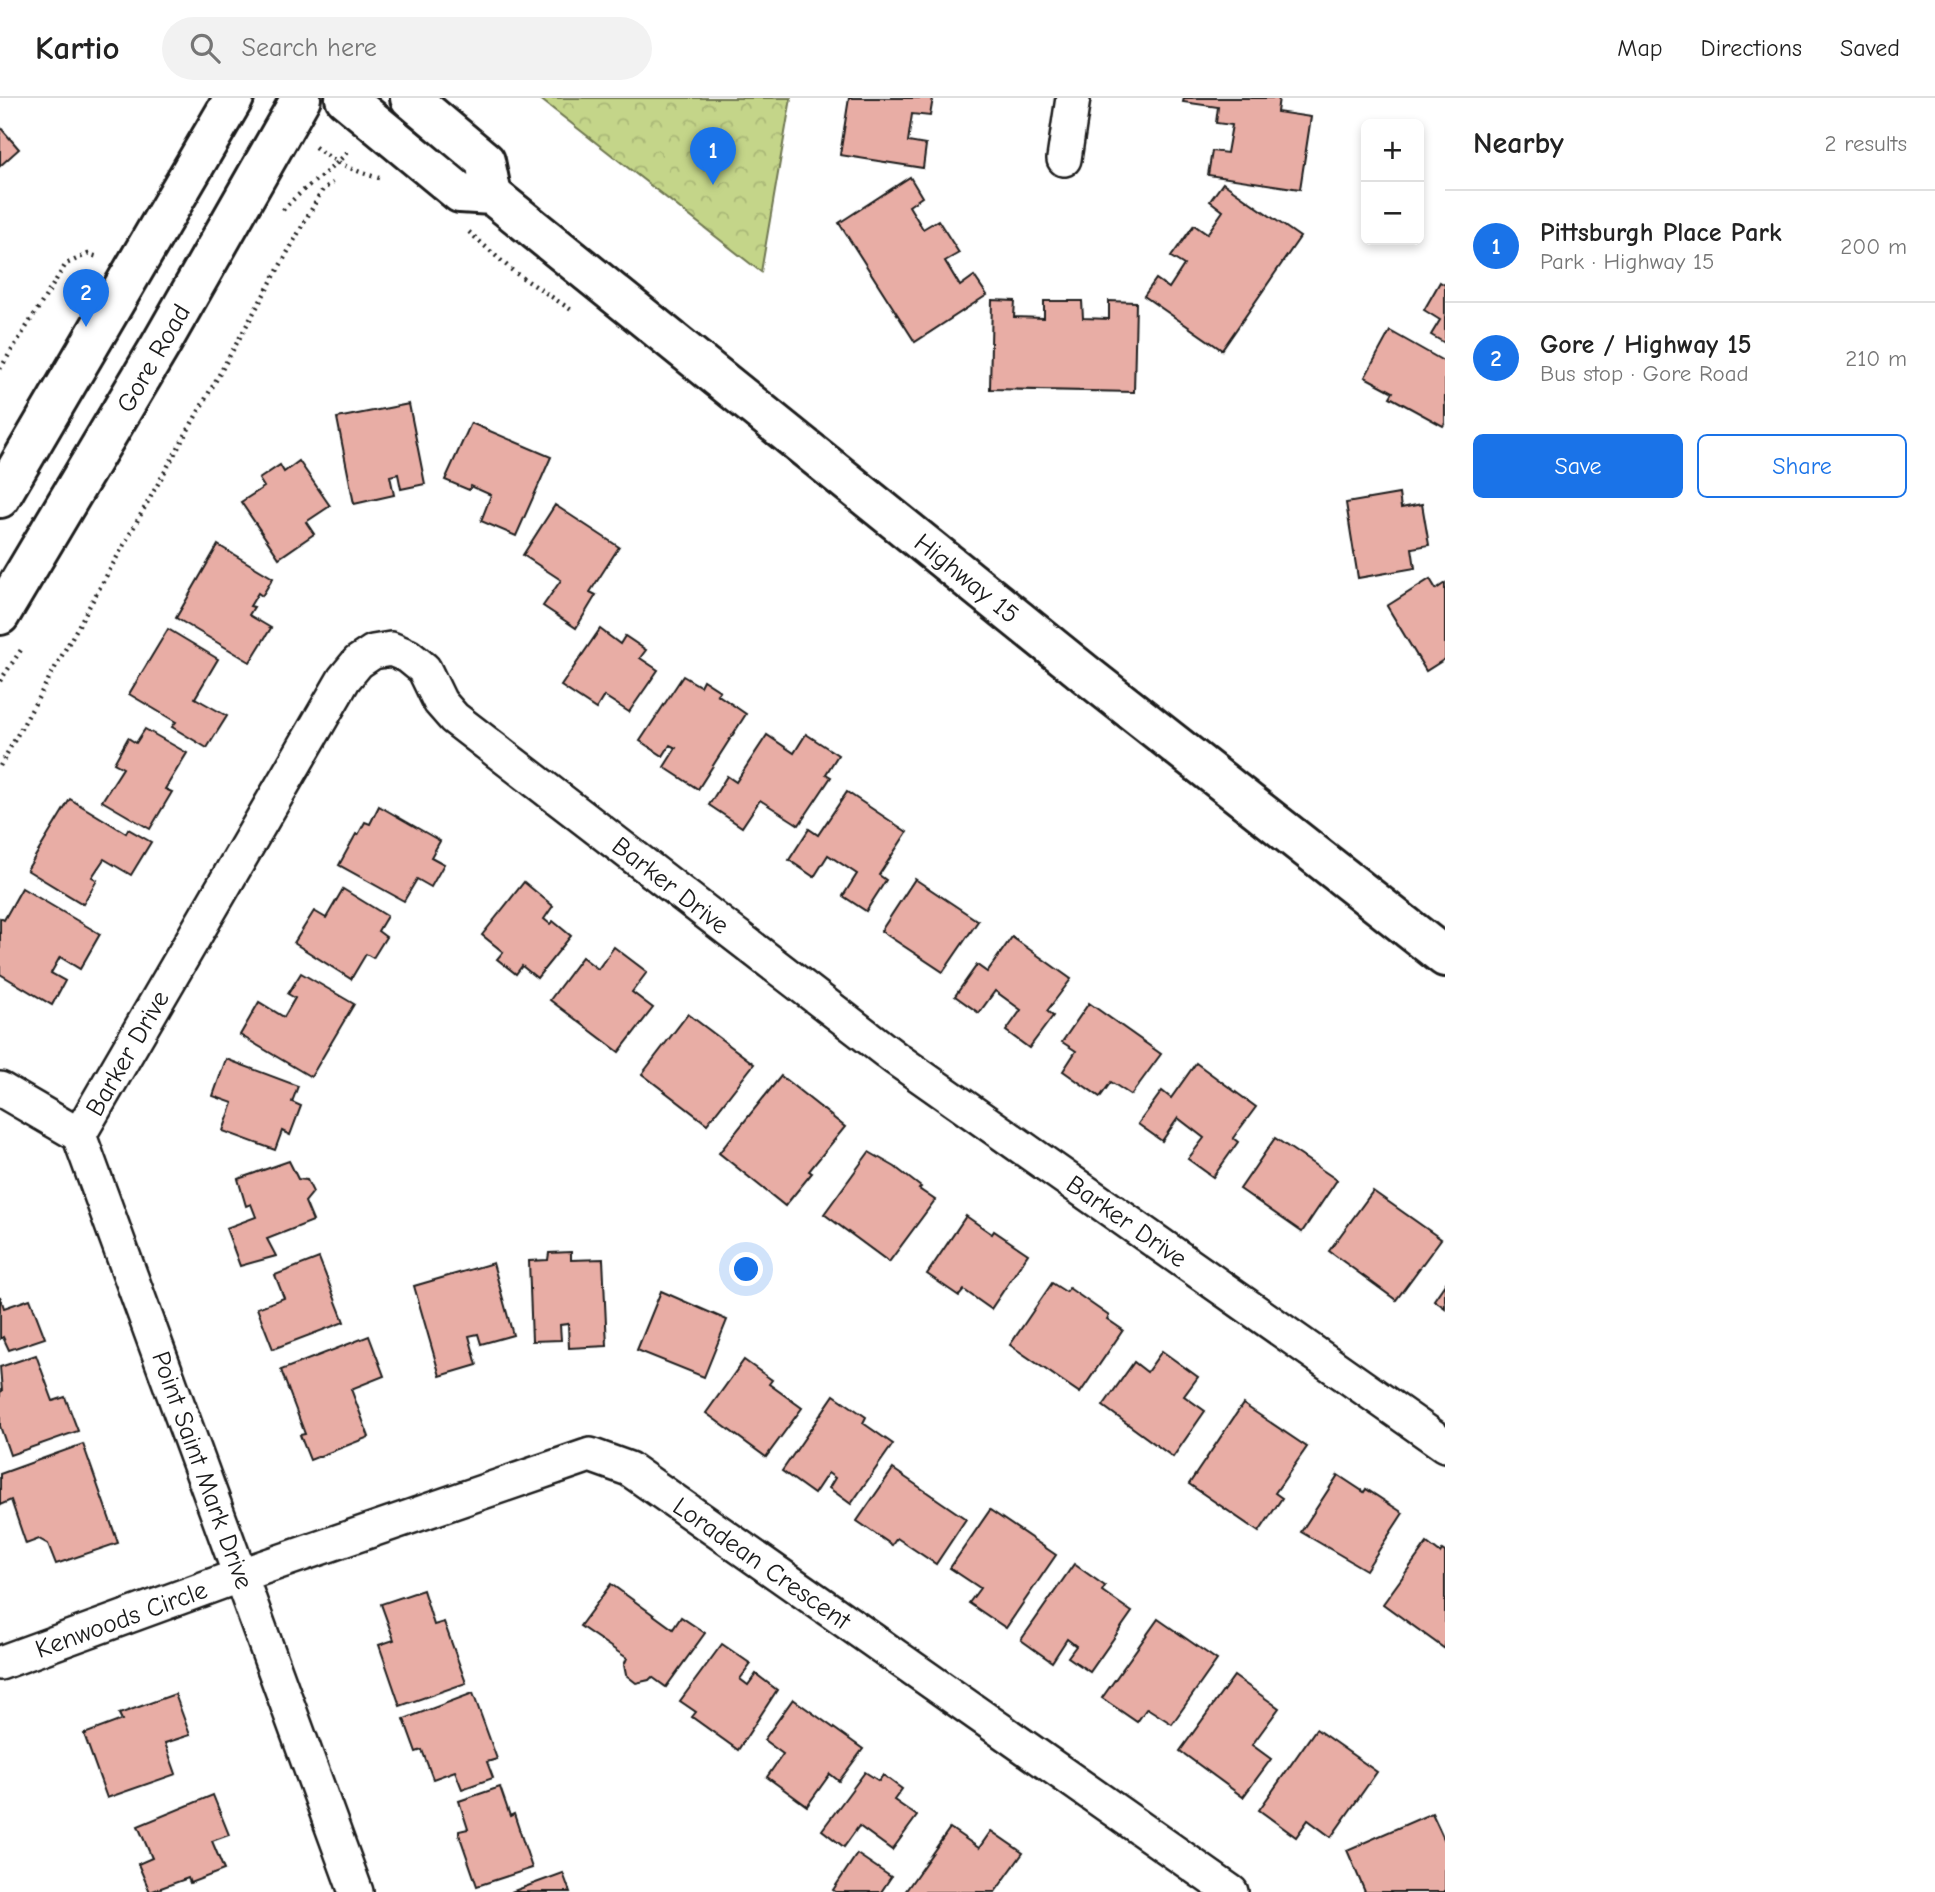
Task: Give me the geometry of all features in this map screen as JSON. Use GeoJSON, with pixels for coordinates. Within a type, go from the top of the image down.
{"type":"FeatureCollection","features":[{"type":"Feature","properties":{"kind":"main road"},"geometry":{"type":"LineString","coordinates":[[0,498],[234,98]]}},
{"type":"Feature","properties":{"kind":"main road","name":"Gore Road"},"geometry":{"type":"LineString","coordinates":[[0,615],[153,358],[301,98]]}},
{"type":"Feature","properties":{"kind":"main road"},"geometry":{"type":"LineString","coordinates":[[345,98],[460,194],[492,195],[485,161],[410,98]]}},
{"type":"Feature","properties":{"kind":"main road","name":"Highway 15"},"geometry":{"type":"LineString","coordinates":[[492,195],[1045,642],[1445,957]]}},
{"type":"Feature","properties":{"kind":"street"},"geometry":{"type":"LineString","coordinates":[[1064,159],[1073,98]]}},
{"type":"Feature","properties":{"kind":"street","name":"Barker Drive"},"geometry":{"type":"LineString","coordinates":[[79,1135],[344,678],[358,662],[373,652],[391,649],[408,656],[424,669],[440,702],[454,718],[895,1058],[1445,1445]]}},
{"type":"Feature","properties":{"kind":"street"},"geometry":{"type":"LineString","coordinates":[[0,1089],[79,1135]]}},
{"type":"Feature","properties":{"kind":"street","name":"Point Saint Mark Drive"},"geometry":{"type":"LineString","coordinates":[[79,1135],[356,1892]]}},
{"type":"Feature","properties":{"kind":"street","name":"Loradean Crescent"},"geometry":{"type":"LineString","coordinates":[[241,1575],[590,1455],[629,1469],[1231,1892]]}},
{"type":"Feature","properties":{"kind":"street","name":"Kenwoods Circle"},"geometry":{"type":"LineString","coordinates":[[0,1662],[241,1575]]}},
{"type":"Feature","properties":{"kind":"path"},"geometry":{"type":"LineString","coordinates":[[0,766],[323,189],[333,183]]}},
{"type":"Feature","properties":{"kind":"path"},"geometry":{"type":"LineString","coordinates":[[0,369],[66,264],[88,254],[105,260]]}},
{"type":"Feature","properties":{"kind":"green space"},"geometry":{"type":"Polygon","coordinates":[[[539,98],[791,98],[761,272],[539,98]]]}},
{"type":"Feature","properties":{"kind":"building"},"geometry":{"type":"Polygon","coordinates":[[[849,98],[933,98],[930,116],[912,114],[908,142],[926,145],[923,168],[840,155],[849,98]]]}},
{"type":"Feature","properties":{"kind":"building"},"geometry":{"type":"Polygon","coordinates":[[[1184,98],[1279,98],[1277,112],[1311,117],[1300,189],[1208,175],[1212,151],[1227,153],[1232,125],[1216,123],[1218,107],[1183,102],[1184,98]]]}},
{"type":"Feature","properties":{"kind":"building"},"geometry":{"type":"Polygon","coordinates":[[[0,127],[19,149],[0,166],[0,127]]]}},
{"type":"Feature","properties":{"kind":"building"},"geometry":{"type":"Polygon","coordinates":[[[910,177],[922,197],[909,206],[923,229],[938,220],[959,253],[945,261],[960,286],[974,276],[987,295],[915,342],[839,223],[910,177]]]}},
{"type":"Feature","properties":{"kind":"building"},"geometry":{"type":"Polygon","coordinates":[[[1223,183],[1300,237],[1222,350],[1144,296],[1156,279],[1169,288],[1184,265],[1171,257],[1194,225],[1207,234],[1223,211],[1210,201],[1223,183]]]}},
{"type":"Feature","properties":{"kind":"building"},"geometry":{"type":"Polygon","coordinates":[[[1440,282],[1445,285],[1445,343],[1431,335],[1440,320],[1424,310],[1440,282]]]}},
{"type":"Feature","properties":{"kind":"building"},"geometry":{"type":"Polygon","coordinates":[[[992,300],[1015,301],[1014,317],[1044,318],[1044,301],[1082,301],[1083,318],[1109,319],[1109,301],[1136,302],[1134,392],[990,389],[992,300]]]}},
{"type":"Feature","properties":{"kind":"building"},"geometry":{"type":"Polygon","coordinates":[[[1390,331],[1445,362],[1443,426],[1390,397],[1393,392],[1365,377],[1390,331]]]}},
{"type":"Feature","properties":{"kind":"building"},"geometry":{"type":"Polygon","coordinates":[[[409,404],[425,484],[401,489],[398,474],[390,476],[394,495],[354,504],[337,418],[409,404]]]}},
{"type":"Feature","properties":{"kind":"building"},"geometry":{"type":"Polygon","coordinates":[[[471,423],[551,457],[516,536],[481,521],[491,495],[471,486],[469,490],[445,480],[471,423]]]}},
{"type":"Feature","properties":{"kind":"building"},"geometry":{"type":"Polygon","coordinates":[[[299,461],[330,506],[306,522],[314,534],[279,558],[241,502],[264,487],[259,479],[280,465],[284,472],[299,461]]]}},
{"type":"Feature","properties":{"kind":"building"},"geometry":{"type":"Polygon","coordinates":[[[1399,494],[1401,508],[1422,504],[1429,545],[1412,548],[1415,568],[1358,578],[1346,503],[1399,494]]]}},
{"type":"Feature","properties":{"kind":"building"},"geometry":{"type":"Polygon","coordinates":[[[555,505],[619,547],[590,592],[596,595],[576,628],[543,606],[561,580],[523,555],[555,505]]]}},
{"type":"Feature","properties":{"kind":"building"},"geometry":{"type":"Polygon","coordinates":[[[218,545],[273,578],[262,596],[258,593],[250,606],[254,607],[249,615],[271,628],[250,662],[176,618],[218,545]]]}},
{"type":"Feature","properties":{"kind":"building"},"geometry":{"type":"Polygon","coordinates":[[[1430,579],[1436,589],[1445,583],[1445,659],[1426,671],[1387,606],[1430,579]]]}},
{"type":"Feature","properties":{"kind":"building"},"geometry":{"type":"Polygon","coordinates":[[[168,629],[218,659],[195,698],[227,716],[207,748],[172,727],[176,722],[129,694],[168,629]]]}},
{"type":"Feature","properties":{"kind":"building"},"geometry":{"type":"Polygon","coordinates":[[[600,629],[620,644],[625,636],[646,650],[640,658],[658,670],[629,712],[604,696],[596,709],[561,686],[600,629]]]}},
{"type":"Feature","properties":{"kind":"building"},"geometry":{"type":"Polygon","coordinates":[[[683,676],[700,686],[703,680],[720,691],[717,694],[746,714],[698,789],[664,767],[676,748],[670,745],[663,756],[640,741],[683,676]]]}},
{"type":"Feature","properties":{"kind":"building"},"geometry":{"type":"Polygon","coordinates":[[[145,729],[187,753],[165,789],[172,792],[150,829],[102,801],[123,768],[114,763],[128,738],[136,743],[145,729]]]}},
{"type":"Feature","properties":{"kind":"building"},"geometry":{"type":"Polygon","coordinates":[[[806,734],[838,755],[826,774],[831,777],[799,825],[760,800],[742,827],[709,805],[727,776],[736,782],[767,735],[794,753],[806,734]]]}},
{"type":"Feature","properties":{"kind":"building"},"geometry":{"type":"Polygon","coordinates":[[[847,792],[907,832],[879,875],[886,880],[866,911],[843,896],[857,874],[828,855],[814,877],[789,860],[809,829],[818,835],[847,792]]]}},
{"type":"Feature","properties":{"kind":"building"},"geometry":{"type":"Polygon","coordinates":[[[70,799],[126,833],[128,829],[151,842],[131,875],[104,859],[92,877],[97,880],[83,904],[27,870],[70,799]]]}},
{"type":"Feature","properties":{"kind":"building"},"geometry":{"type":"Polygon","coordinates":[[[379,806],[440,841],[431,857],[444,864],[431,887],[417,879],[404,901],[339,865],[356,834],[358,835],[365,822],[370,824],[379,806]]]}},
{"type":"Feature","properties":{"kind":"building"},"geometry":{"type":"Polygon","coordinates":[[[915,879],[978,921],[943,972],[881,931],[915,879]]]}},
{"type":"Feature","properties":{"kind":"building"},"geometry":{"type":"Polygon","coordinates":[[[524,882],[553,906],[544,919],[550,924],[553,921],[571,936],[537,978],[522,966],[516,974],[497,959],[503,952],[482,935],[524,882]]]}},
{"type":"Feature","properties":{"kind":"building"},"geometry":{"type":"Polygon","coordinates":[[[22,888],[100,934],[80,969],[60,957],[51,973],[65,981],[52,1005],[0,974],[0,918],[4,920],[22,888]]]}},
{"type":"Feature","properties":{"kind":"building"},"geometry":{"type":"Polygon","coordinates":[[[343,889],[387,916],[378,931],[386,937],[373,958],[366,954],[351,979],[294,943],[314,911],[326,918],[343,889]]]}},
{"type":"Feature","properties":{"kind":"building"},"geometry":{"type":"Polygon","coordinates":[[[1012,937],[1071,979],[1047,1011],[1053,1016],[1029,1048],[1006,1031],[1021,1010],[995,991],[979,1013],[955,996],[977,965],[987,972],[1012,937]]]}},
{"type":"Feature","properties":{"kind":"building"},"geometry":{"type":"Polygon","coordinates":[[[614,947],[647,972],[632,992],[653,1008],[619,1052],[550,1000],[582,957],[598,969],[614,947]]]}},
{"type":"Feature","properties":{"kind":"building"},"geometry":{"type":"Polygon","coordinates":[[[301,973],[354,1004],[311,1077],[240,1035],[259,1002],[284,1017],[295,998],[288,994],[301,973]]]}},
{"type":"Feature","properties":{"kind":"building"},"geometry":{"type":"Polygon","coordinates":[[[1089,1003],[1161,1054],[1131,1095],[1111,1082],[1100,1097],[1063,1071],[1076,1051],[1062,1042],[1089,1003]]]}},
{"type":"Feature","properties":{"kind":"building"},"geometry":{"type":"Polygon","coordinates":[[[688,1014],[754,1064],[707,1124],[642,1074],[688,1014]]]}},
{"type":"Feature","properties":{"kind":"building"},"geometry":{"type":"Polygon","coordinates":[[[226,1059],[298,1086],[292,1102],[301,1106],[290,1135],[282,1131],[275,1150],[223,1131],[233,1103],[213,1096],[226,1059]]]}},
{"type":"Feature","properties":{"kind":"building"},"geometry":{"type":"Polygon","coordinates":[[[1196,1063],[1256,1107],[1233,1138],[1238,1142],[1213,1177],[1188,1159],[1204,1138],[1178,1118],[1162,1141],[1138,1124],[1162,1091],[1171,1098],[1196,1063]]]}},
{"type":"Feature","properties":{"kind":"building"},"geometry":{"type":"Polygon","coordinates":[[[781,1076],[845,1127],[785,1206],[719,1153],[781,1076]]]}},
{"type":"Feature","properties":{"kind":"building"},"geometry":{"type":"Polygon","coordinates":[[[1275,1138],[1337,1180],[1302,1232],[1240,1189],[1275,1138]]]}},
{"type":"Feature","properties":{"kind":"building"},"geometry":{"type":"Polygon","coordinates":[[[869,1152],[895,1167],[935,1200],[889,1262],[824,1214],[869,1152]]]}},
{"type":"Feature","properties":{"kind":"building"},"geometry":{"type":"Polygon","coordinates":[[[289,1161],[298,1179],[307,1180],[313,1192],[305,1202],[313,1221],[267,1239],[276,1256],[240,1266],[226,1228],[256,1217],[251,1204],[246,1206],[238,1179],[289,1161]]]}},
{"type":"Feature","properties":{"kind":"building"},"geometry":{"type":"Polygon","coordinates":[[[1373,1191],[1441,1239],[1396,1300],[1329,1251],[1373,1191]]]}},
{"type":"Feature","properties":{"kind":"building"},"geometry":{"type":"Polygon","coordinates":[[[966,1216],[1028,1254],[991,1309],[964,1290],[959,1296],[927,1274],[966,1216]]]}},
{"type":"Feature","properties":{"kind":"building"},"geometry":{"type":"Polygon","coordinates":[[[571,1252],[571,1260],[603,1259],[607,1346],[569,1348],[568,1324],[560,1325],[561,1340],[532,1341],[529,1261],[548,1260],[549,1253],[571,1252]]]}},
{"type":"Feature","properties":{"kind":"building"},"geometry":{"type":"Polygon","coordinates":[[[319,1258],[344,1322],[273,1349],[257,1308],[284,1298],[275,1275],[319,1258]]]}},
{"type":"Feature","properties":{"kind":"building"},"geometry":{"type":"Polygon","coordinates":[[[493,1263],[513,1335],[481,1344],[478,1334],[469,1336],[477,1365],[440,1376],[414,1286],[493,1263]]]}},
{"type":"Feature","properties":{"kind":"building"},"geometry":{"type":"Polygon","coordinates":[[[1052,1283],[1066,1292],[1069,1288],[1109,1316],[1107,1319],[1123,1330],[1080,1393],[1010,1345],[1052,1283]]]}},
{"type":"Feature","properties":{"kind":"building"},"geometry":{"type":"Polygon","coordinates":[[[1445,1284],[1445,1308],[1434,1300],[1445,1284]]]}},
{"type":"Feature","properties":{"kind":"building"},"geometry":{"type":"Polygon","coordinates":[[[661,1291],[727,1320],[704,1377],[637,1350],[661,1291]]]}},
{"type":"Feature","properties":{"kind":"building"},"geometry":{"type":"Polygon","coordinates":[[[0,1296],[4,1308],[30,1299],[45,1338],[9,1350],[3,1337],[0,1339],[0,1296]]]}},
{"type":"Feature","properties":{"kind":"building"},"geometry":{"type":"Polygon","coordinates":[[[369,1336],[384,1376],[351,1389],[369,1437],[310,1460],[300,1435],[305,1434],[281,1370],[369,1336]]]}},
{"type":"Feature","properties":{"kind":"building"},"geometry":{"type":"Polygon","coordinates":[[[1162,1351],[1198,1377],[1184,1396],[1205,1411],[1173,1457],[1103,1406],[1134,1362],[1147,1372],[1162,1351]]]}},
{"type":"Feature","properties":{"kind":"building"},"geometry":{"type":"Polygon","coordinates":[[[36,1355],[53,1401],[65,1397],[78,1431],[10,1455],[0,1426],[0,1367],[36,1355]]]}},
{"type":"Feature","properties":{"kind":"building"},"geometry":{"type":"Polygon","coordinates":[[[744,1360],[772,1380],[769,1384],[802,1408],[766,1457],[706,1413],[744,1360]]]}},
{"type":"Feature","properties":{"kind":"building"},"geometry":{"type":"Polygon","coordinates":[[[834,1395],[866,1417],[863,1423],[893,1444],[851,1504],[829,1488],[835,1478],[828,1473],[814,1494],[782,1471],[834,1395]]]}},
{"type":"Feature","properties":{"kind":"building"},"geometry":{"type":"Polygon","coordinates":[[[1243,1404],[1307,1447],[1275,1493],[1282,1498],[1259,1532],[1189,1484],[1243,1404]]]}},
{"type":"Feature","properties":{"kind":"building"},"geometry":{"type":"Polygon","coordinates":[[[83,1444],[118,1543],[56,1564],[48,1544],[39,1539],[26,1544],[11,1500],[0,1505],[0,1474],[83,1444]]]}},
{"type":"Feature","properties":{"kind":"building"},"geometry":{"type":"Polygon","coordinates":[[[893,1469],[966,1519],[936,1564],[897,1538],[892,1545],[857,1521],[893,1469]]]}},
{"type":"Feature","properties":{"kind":"building"},"geometry":{"type":"Polygon","coordinates":[[[1338,1475],[1403,1513],[1366,1570],[1301,1532],[1338,1475]]]}},
{"type":"Feature","properties":{"kind":"building"},"geometry":{"type":"Polygon","coordinates":[[[990,1510],[1056,1555],[1006,1628],[969,1603],[980,1588],[950,1568],[990,1510]]]}},
{"type":"Feature","properties":{"kind":"building"},"geometry":{"type":"Polygon","coordinates":[[[1427,1543],[1440,1553],[1442,1550],[1445,1552],[1445,1649],[1383,1604],[1427,1543]]]}},
{"type":"Feature","properties":{"kind":"building"},"geometry":{"type":"Polygon","coordinates":[[[1074,1564],[1105,1586],[1102,1591],[1132,1612],[1090,1672],[1068,1657],[1076,1646],[1067,1639],[1052,1662],[1021,1640],[1074,1564]]]}},
{"type":"Feature","properties":{"kind":"building"},"geometry":{"type":"Polygon","coordinates":[[[611,1584],[673,1629],[681,1617],[705,1633],[666,1687],[652,1677],[636,1683],[626,1675],[624,1665],[627,1658],[580,1626],[611,1584]]]}},
{"type":"Feature","properties":{"kind":"building"},"geometry":{"type":"Polygon","coordinates":[[[423,1590],[434,1625],[444,1622],[466,1683],[400,1706],[379,1645],[394,1640],[381,1604],[423,1590]]]}},
{"type":"Feature","properties":{"kind":"building"},"geometry":{"type":"Polygon","coordinates":[[[1158,1619],[1217,1660],[1172,1724],[1147,1708],[1137,1722],[1102,1698],[1158,1619]]]}},
{"type":"Feature","properties":{"kind":"building"},"geometry":{"type":"Polygon","coordinates":[[[722,1644],[751,1664],[740,1679],[748,1685],[756,1674],[777,1690],[738,1750],[692,1717],[696,1712],[680,1701],[722,1644]]]}},
{"type":"Feature","properties":{"kind":"building"},"geometry":{"type":"Polygon","coordinates":[[[1234,1676],[1279,1708],[1252,1745],[1271,1759],[1243,1797],[1180,1751],[1234,1676]]]}},
{"type":"Feature","properties":{"kind":"building"},"geometry":{"type":"Polygon","coordinates":[[[473,1693],[497,1759],[487,1762],[493,1778],[462,1789],[455,1771],[433,1779],[422,1750],[416,1752],[404,1719],[473,1693]]]}},
{"type":"Feature","properties":{"kind":"building"},"geometry":{"type":"Polygon","coordinates":[[[175,1694],[190,1735],[165,1743],[176,1774],[107,1798],[84,1734],[122,1720],[119,1714],[175,1694]]]}},
{"type":"Feature","properties":{"kind":"building"},"geometry":{"type":"Polygon","coordinates":[[[793,1699],[863,1749],[839,1781],[830,1774],[807,1806],[767,1777],[783,1754],[764,1740],[793,1699]]]}},
{"type":"Feature","properties":{"kind":"building"},"geometry":{"type":"Polygon","coordinates":[[[1316,1729],[1377,1772],[1331,1837],[1308,1820],[1296,1837],[1259,1810],[1316,1729]]]}},
{"type":"Feature","properties":{"kind":"building"},"geometry":{"type":"Polygon","coordinates":[[[865,1772],[879,1781],[883,1775],[902,1789],[894,1800],[917,1816],[892,1850],[859,1826],[844,1847],[822,1830],[865,1772]]]}},
{"type":"Feature","properties":{"kind":"building"},"geometry":{"type":"Polygon","coordinates":[[[500,1787],[510,1816],[514,1814],[532,1868],[477,1886],[459,1834],[459,1831],[468,1829],[459,1801],[500,1787]]]}},
{"type":"Feature","properties":{"kind":"building"},"geometry":{"type":"Polygon","coordinates":[[[213,1795],[229,1835],[212,1841],[224,1870],[190,1883],[188,1878],[150,1892],[138,1864],[152,1858],[138,1826],[213,1795]]]}},
{"type":"Feature","properties":{"kind":"building"},"geometry":{"type":"Polygon","coordinates":[[[1432,1813],[1445,1841],[1445,1892],[1365,1892],[1347,1850],[1432,1813]]]}},
{"type":"Feature","properties":{"kind":"building"},"geometry":{"type":"Polygon","coordinates":[[[950,1828],[979,1848],[991,1831],[1023,1853],[995,1892],[905,1892],[950,1828]]]}},
{"type":"Feature","properties":{"kind":"building"},"geometry":{"type":"Polygon","coordinates":[[[857,1854],[891,1877],[881,1892],[833,1890],[857,1854]]]}},
{"type":"Feature","properties":{"kind":"building"},"geometry":{"type":"Polygon","coordinates":[[[563,1873],[570,1892],[511,1892],[563,1873]]]}},
{"type":"Feature","properties":{"kind":"place","name":"Pittsburgh Place Park"},"geometry":{"type":"Point","coordinates":[713,185]}},
{"type":"Feature","properties":{"kind":"place","name":"Gore / Highway 15"},"geometry":{"type":"Point","coordinates":[86,327]}}]}
